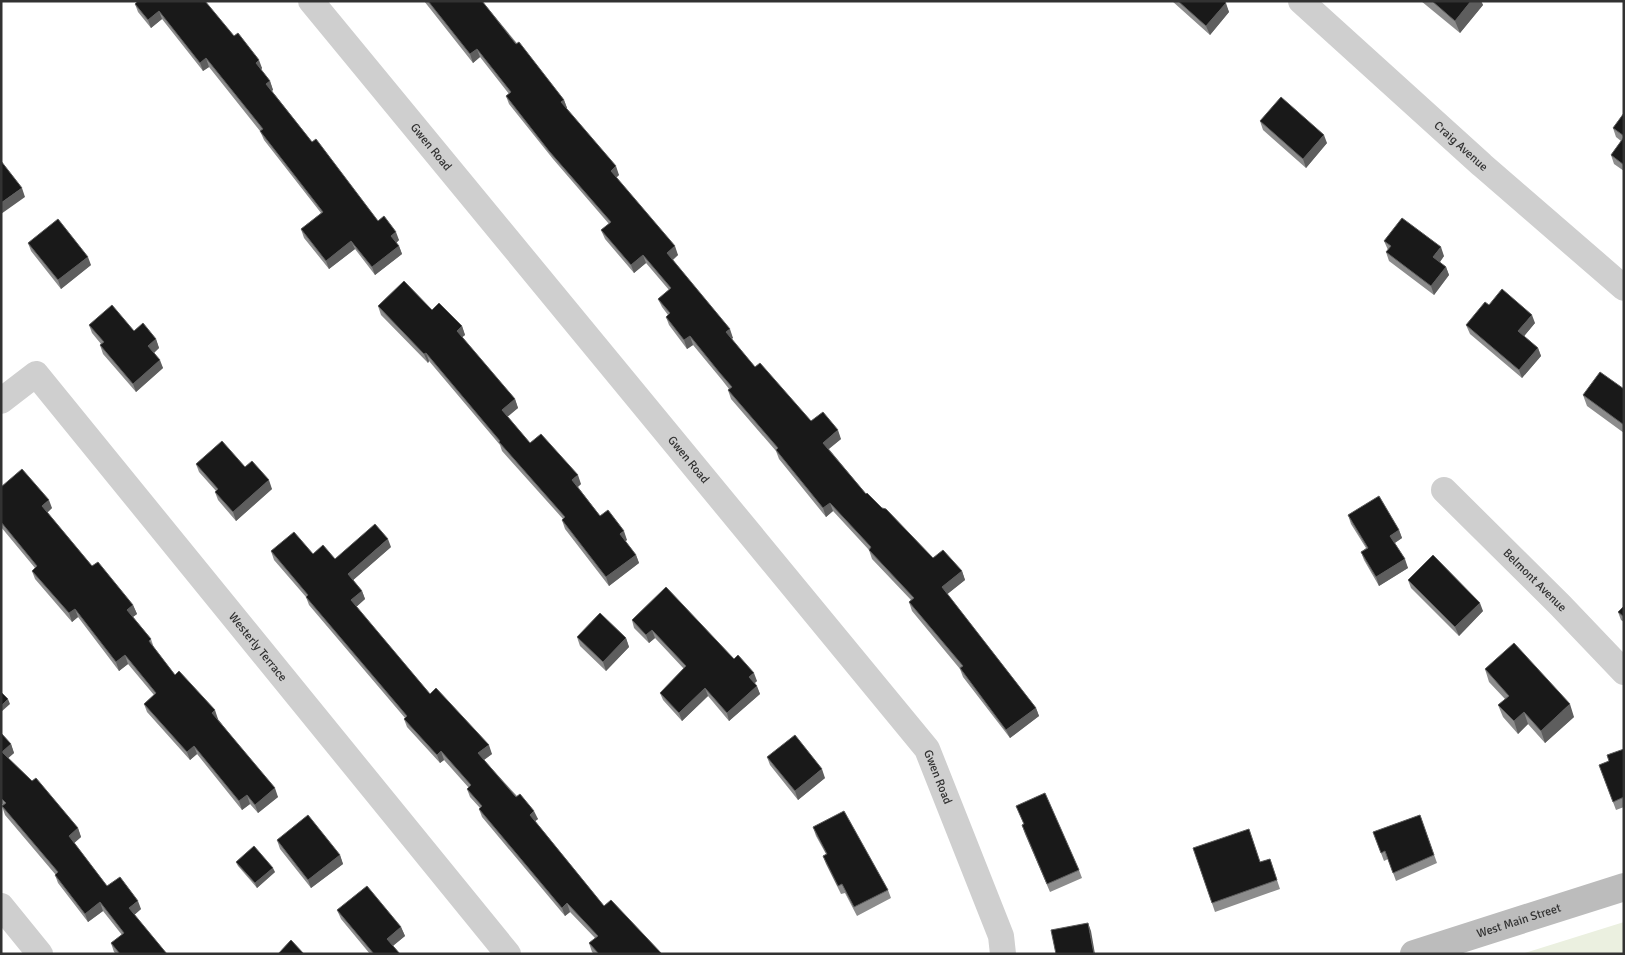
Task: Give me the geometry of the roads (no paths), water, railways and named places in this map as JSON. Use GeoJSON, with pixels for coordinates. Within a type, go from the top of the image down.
{"type":"FeatureCollection","features":[{"type":"Feature","properties":{"kind":"main road","name":"West Main Street"},"geometry":{"type":"LineString","coordinates":[[1414,954],[1624,887]]}},
{"type":"Feature","properties":{"kind":"street","name":"Gwen Road"},"geometry":{"type":"LineString","coordinates":[[311,1],[926,749],[1001,936],[1003,954]]}},
{"type":"Feature","properties":{"kind":"street","name":"Craig Avenue"},"geometry":{"type":"LineString","coordinates":[[1301,1],[1482,165],[1624,288]]}},
{"type":"Feature","properties":{"kind":"street","name":"Westerly Terrace"},"geometry":{"type":"LineString","coordinates":[[1,401],[36,374],[508,954]]}},
{"type":"Feature","properties":{"kind":"street","name":"Belmont Avenue"},"geometry":{"type":"LineString","coordinates":[[1444,490],[1560,605],[1624,672]]}},
{"type":"Feature","properties":{"kind":"street"},"geometry":{"type":"LineString","coordinates":[[1,906],[40,954]]}}]}
